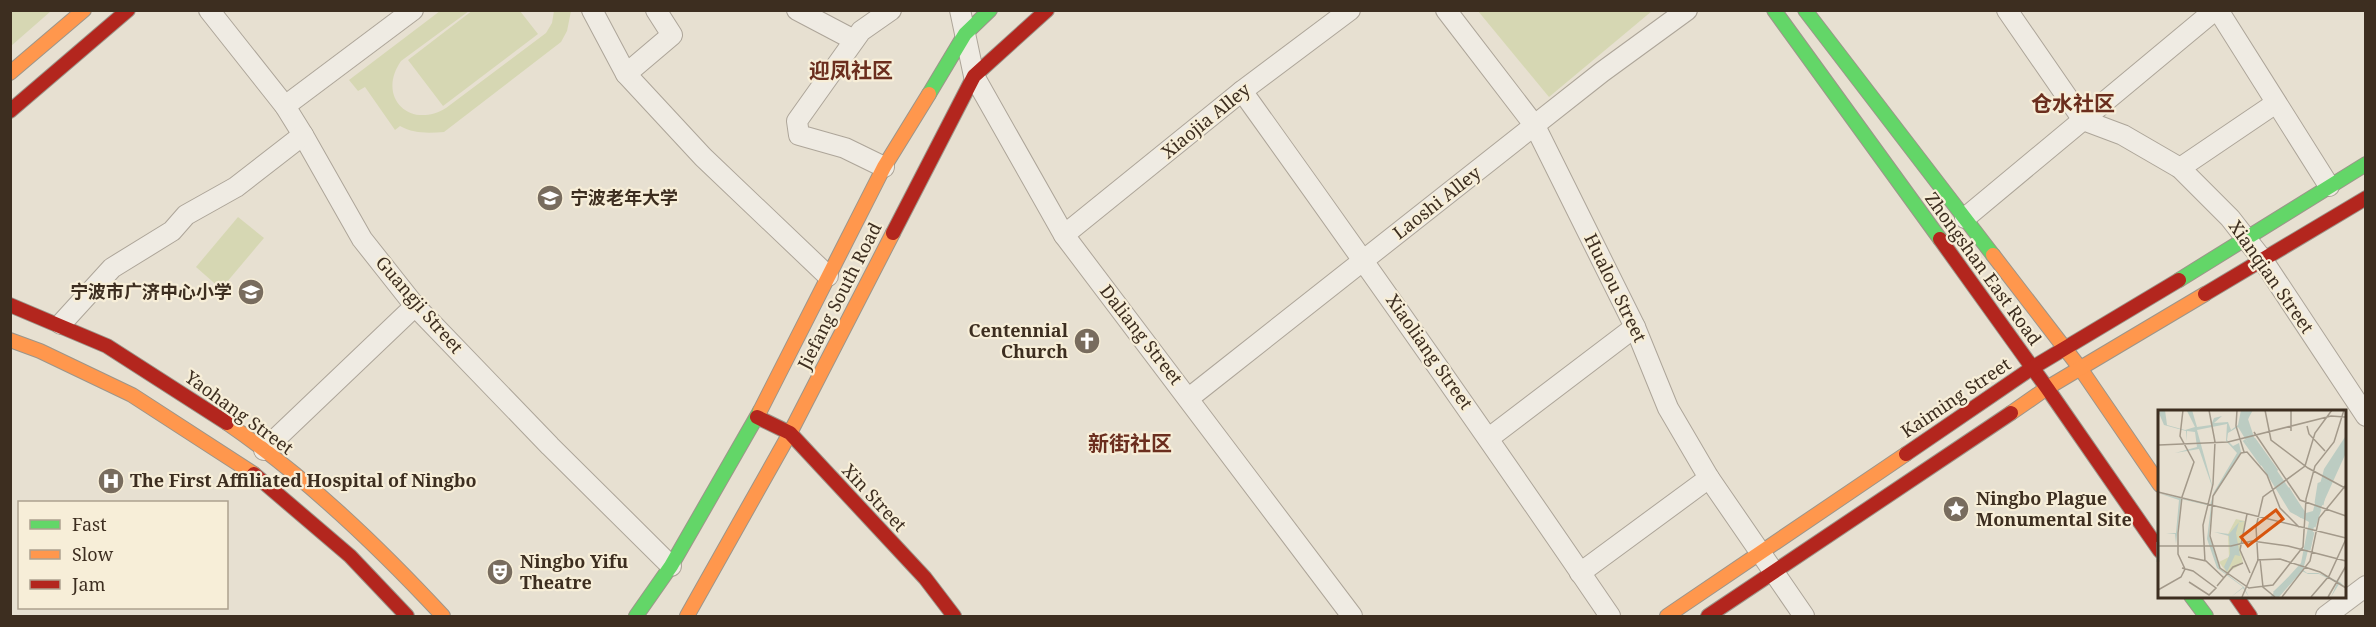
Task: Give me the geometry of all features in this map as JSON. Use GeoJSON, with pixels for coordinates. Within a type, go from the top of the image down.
{"type":"FeatureCollection","features":[{"type":"Feature","properties":{"kind":"main road"},"geometry":{"type":"LineString","coordinates":[[10,73],[84,10]]}},
{"type":"Feature","properties":{"kind":"main road"},"geometry":{"type":"LineString","coordinates":[[10,111],[128,10]]}},
{"type":"Feature","properties":{"kind":"main road","name":"Jiefang South Road"},"geometry":{"type":"LineString","coordinates":[[636,616],[671,566],[758,417],[884,167],[965,34],[990,10]]}},
{"type":"Feature","properties":{"kind":"main road","name":"Jiefang South Road"},"geometry":{"type":"LineString","coordinates":[[687,616],[790,433],[974,76],[1047,10]]}},
{"type":"Feature","properties":{"kind":"main road","name":"Zhongshan East Road"},"geometry":{"type":"LineString","coordinates":[[1774,10],[2047,388],[2158,548]]}},
{"type":"Feature","properties":{"kind":"main road","name":"Zhongshan East Road"},"geometry":{"type":"LineString","coordinates":[[1805,10],[2080,368],[2158,482]]}},
{"type":"Feature","properties":{"kind":"main road","name":"Kaiming Street"},"geometry":{"type":"LineString","coordinates":[[1667,616],[2032,368],[2366,164]]}},
{"type":"Feature","properties":{"kind":"main road"},"geometry":{"type":"LineString","coordinates":[[1708,616],[2047,388],[2366,198]]}},
{"type":"Feature","properties":{"kind":"main road","name":"Yaohang Street"},"geometry":{"type":"LineString","coordinates":[[10,305],[61,324],[109,347],[192,398],[264,450],[374,543],[443,616]]}},
{"type":"Feature","properties":{"kind":"main road"},"geometry":{"type":"LineString","coordinates":[[10,340],[51,356],[132,395],[248,469],[350,556],[407,616]]}},
{"type":"Feature","properties":{"kind":"main road","name":"Xin Street"},"geometry":{"type":"LineString","coordinates":[[758,417],[790,433],[925,578],[954,616]]}},
{"type":"Feature","properties":{"kind":"main road"},"geometry":{"type":"LineString","coordinates":[[2192,597],[2206,616]]}},
{"type":"Feature","properties":{"kind":"main road"},"geometry":{"type":"LineString","coordinates":[[2237,597],[2250,616]]}},
{"type":"Feature","properties":{"kind":"street","name":"Guangji Street"},"geometry":{"type":"LineString","coordinates":[[209,10],[285,106],[362,239],[415,306],[558,454],[671,566]]}},
{"type":"Feature","properties":{"kind":"street"},"geometry":{"type":"LineString","coordinates":[[285,106],[413,10]]}},
{"type":"Feature","properties":{"kind":"street"},"geometry":{"type":"LineString","coordinates":[[592,10],[626,74],[703,157],[828,276]]}},
{"type":"Feature","properties":{"kind":"street"},"geometry":{"type":"LineString","coordinates":[[626,74],[672,35],[656,10]]}},
{"type":"Feature","properties":{"kind":"street"},"geometry":{"type":"LineString","coordinates":[[797,10],[854,40]]}},
{"type":"Feature","properties":{"kind":"street"},"geometry":{"type":"LineString","coordinates":[[884,167],[845,148],[799,135],[797,121],[861,31],[891,10]]}},
{"type":"Feature","properties":{"kind":"street","name":"Daliang Street"},"geometry":{"type":"LineString","coordinates":[[960,10],[974,76],[1064,235],[1352,616]]}},
{"type":"Feature","properties":{"kind":"street","name":"Xiaojia Alley"},"geometry":{"type":"LineString","coordinates":[[1064,235],[1242,91],[1350,10]]}},
{"type":"Feature","properties":{"kind":"street","name":"Hualou Street"},"geometry":{"type":"LineString","coordinates":[[1446,10],[1535,126],[1635,327],[1668,408],[1709,478],[1804,616]]}},
{"type":"Feature","properties":{"kind":"street","name":"Laoshi Alley"},"geometry":{"type":"LineString","coordinates":[[1189,398],[1602,72],[1687,10]]}},
{"type":"Feature","properties":{"kind":"street"},"geometry":{"type":"LineString","coordinates":[[2007,10],[2083,120]]}},
{"type":"Feature","properties":{"kind":"street"},"geometry":{"type":"LineString","coordinates":[[1965,218],[2217,10],[2329,186]]}},
{"type":"Feature","properties":{"kind":"street","name":"Xiaoliang Street"},"geometry":{"type":"LineString","coordinates":[[1242,91],[1365,260],[1610,616]]}},
{"type":"Feature","properties":{"kind":"street"},"geometry":{"type":"LineString","coordinates":[[2180,168],[2276,103]]}},
{"type":"Feature","properties":{"kind":"street","name":"Xianqian Street"},"geometry":{"type":"LineString","coordinates":[[2083,120],[2123,135],[2180,168],[2206,192],[2246,237],[2262,259],[2366,416]]}},
{"type":"Feature","properties":{"kind":"street"},"geometry":{"type":"LineString","coordinates":[[61,324],[112,268],[172,231],[186,215],[236,187],[303,135]]}},
{"type":"Feature","properties":{"kind":"street"},"geometry":{"type":"LineString","coordinates":[[264,450],[415,306]]}},
{"type":"Feature","properties":{"kind":"street"},"geometry":{"type":"LineString","coordinates":[[1489,438],[1635,327]]}},
{"type":"Feature","properties":{"kind":"street"},"geometry":{"type":"LineString","coordinates":[[1580,573],[1709,478]]}},
{"type":"Feature","properties":{"kind":"street"},"geometry":{"type":"LineString","coordinates":[[2326,616],[2366,586]]}},
{"type":"Feature","properties":{"kind":"green space"},"geometry":{"type":"Polygon","coordinates":[[[11,10],[51,10],[51,11],[11,46],[11,10]]]}},
{"type":"Feature","properties":{"kind":"green space"},"geometry":{"type":"Polygon","coordinates":[[[473,10],[520,11],[538,34],[443,106],[408,60],[473,10]]]}},
{"type":"Feature","properties":{"kind":"green space"},"geometry":{"type":"Polygon","coordinates":[[[440,11],[469,11],[401,61],[394,74],[392,87],[395,97],[409,112],[420,115],[433,114],[446,108],[546,33],[552,23],[554,11],[571,11],[567,31],[561,42],[444,132],[416,132],[400,126],[395,130],[365,87],[358,91],[349,80],[440,11]]]}},
{"type":"Feature","properties":{"kind":"green space"},"geometry":{"type":"Polygon","coordinates":[[[1478,11],[1652,11],[1549,97],[1478,11]]]}},
{"type":"Feature","properties":{"kind":"green space"},"geometry":{"type":"Polygon","coordinates":[[[238,217],[264,238],[221,289],[196,267],[238,217]]]}},
{"type":"Feature","properties":{"kind":"traffic: fast"},"geometry":{"type":"LineString","coordinates":[[929,94],[965,34],[990,10]]}},
{"type":"Feature","properties":{"kind":"traffic: fast"},"geometry":{"type":"LineString","coordinates":[[1774,10],[1940,239]]}},
{"type":"Feature","properties":{"kind":"traffic: fast"},"geometry":{"type":"LineString","coordinates":[[1805,10],[1993,255]]}},
{"type":"Feature","properties":{"kind":"traffic: fast"},"geometry":{"type":"LineString","coordinates":[[2179,280],[2366,164]]}},
{"type":"Feature","properties":{"kind":"traffic: fast"},"geometry":{"type":"LineString","coordinates":[[636,616],[671,566],[760,411]]}},
{"type":"Feature","properties":{"kind":"traffic: fast"},"geometry":{"type":"LineString","coordinates":[[2192,597],[2206,616]]}},
{"type":"Feature","properties":{"kind":"traffic: slow"},"geometry":{"type":"LineString","coordinates":[[10,73],[84,10]]}},
{"type":"Feature","properties":{"kind":"traffic: slow"},"geometry":{"type":"LineString","coordinates":[[760,411],[884,167],[929,94]]}},
{"type":"Feature","properties":{"kind":"traffic: slow"},"geometry":{"type":"LineString","coordinates":[[687,616],[790,433],[893,233]]}},
{"type":"Feature","properties":{"kind":"traffic: slow"},"geometry":{"type":"LineString","coordinates":[[1993,255],[2080,368],[2158,482]]}},
{"type":"Feature","properties":{"kind":"traffic: slow"},"geometry":{"type":"LineString","coordinates":[[2011,413],[2047,388],[2205,294]]}},
{"type":"Feature","properties":{"kind":"traffic: slow"},"geometry":{"type":"LineString","coordinates":[[10,340],[40,351],[132,395],[254,474]]}},
{"type":"Feature","properties":{"kind":"traffic: slow"},"geometry":{"type":"LineString","coordinates":[[227,423],[285,466],[340,514],[443,616]]}},
{"type":"Feature","properties":{"kind":"traffic: slow"},"geometry":{"type":"LineString","coordinates":[[1667,616],[1906,454]]}},
{"type":"Feature","properties":{"kind":"traffic: jam"},"geometry":{"type":"LineString","coordinates":[[10,111],[128,10]]}},
{"type":"Feature","properties":{"kind":"traffic: jam"},"geometry":{"type":"LineString","coordinates":[[893,233],[974,76],[1047,10]]}},
{"type":"Feature","properties":{"kind":"traffic: jam"},"geometry":{"type":"LineString","coordinates":[[2205,294],[2366,198]]}},
{"type":"Feature","properties":{"kind":"traffic: jam"},"geometry":{"type":"LineString","coordinates":[[1940,239],[2158,548]]}},
{"type":"Feature","properties":{"kind":"traffic: jam"},"geometry":{"type":"LineString","coordinates":[[1906,454],[2032,368],[2179,280]]}},
{"type":"Feature","properties":{"kind":"traffic: jam"},"geometry":{"type":"LineString","coordinates":[[10,305],[107,346],[227,423]]}},
{"type":"Feature","properties":{"kind":"traffic: jam"},"geometry":{"type":"LineString","coordinates":[[1708,616],[2011,413]]}},
{"type":"Feature","properties":{"kind":"traffic: jam"},"geometry":{"type":"LineString","coordinates":[[757,417],[790,433],[925,578],[954,616]]}},
{"type":"Feature","properties":{"kind":"traffic: jam"},"geometry":{"type":"LineString","coordinates":[[254,474],[350,556],[407,616]]}},
{"type":"Feature","properties":{"kind":"traffic: jam"},"geometry":{"type":"LineString","coordinates":[[2237,597],[2250,616]]}},
{"type":"Feature","properties":{"kind":"place","name":"宁波老年大学"},"geometry":{"type":"Point","coordinates":[550,198]}},
{"type":"Feature","properties":{"kind":"place","name":"宁波市广济中心小学"},"geometry":{"type":"Point","coordinates":[251,292]}},
{"type":"Feature","properties":{"kind":"place","name":"Centennial Church"},"geometry":{"type":"Point","coordinates":[1087,341]}},
{"type":"Feature","properties":{"kind":"place","name":"The First Affiliated Hospital of Ningbo"},"geometry":{"type":"Point","coordinates":[111,481]}},
{"type":"Feature","properties":{"kind":"place","name":"Ningbo Plague Monumental Site"},"geometry":{"type":"Point","coordinates":[1956,509]}},
{"type":"Feature","properties":{"kind":"place","name":"Ningbo Yifu Theatre"},"geometry":{"type":"Point","coordinates":[500,572]}},
{"type":"Feature","properties":{"kind":"district","name":"迎凤社区"},"geometry":{"type":"Point","coordinates":[851,71]}},
{"type":"Feature","properties":{"kind":"district","name":"仓水社区"},"geometry":{"type":"Point","coordinates":[2073,104]}},
{"type":"Feature","properties":{"kind":"district","name":"新街社区"},"geometry":{"type":"Point","coordinates":[1130,444]}}]}
